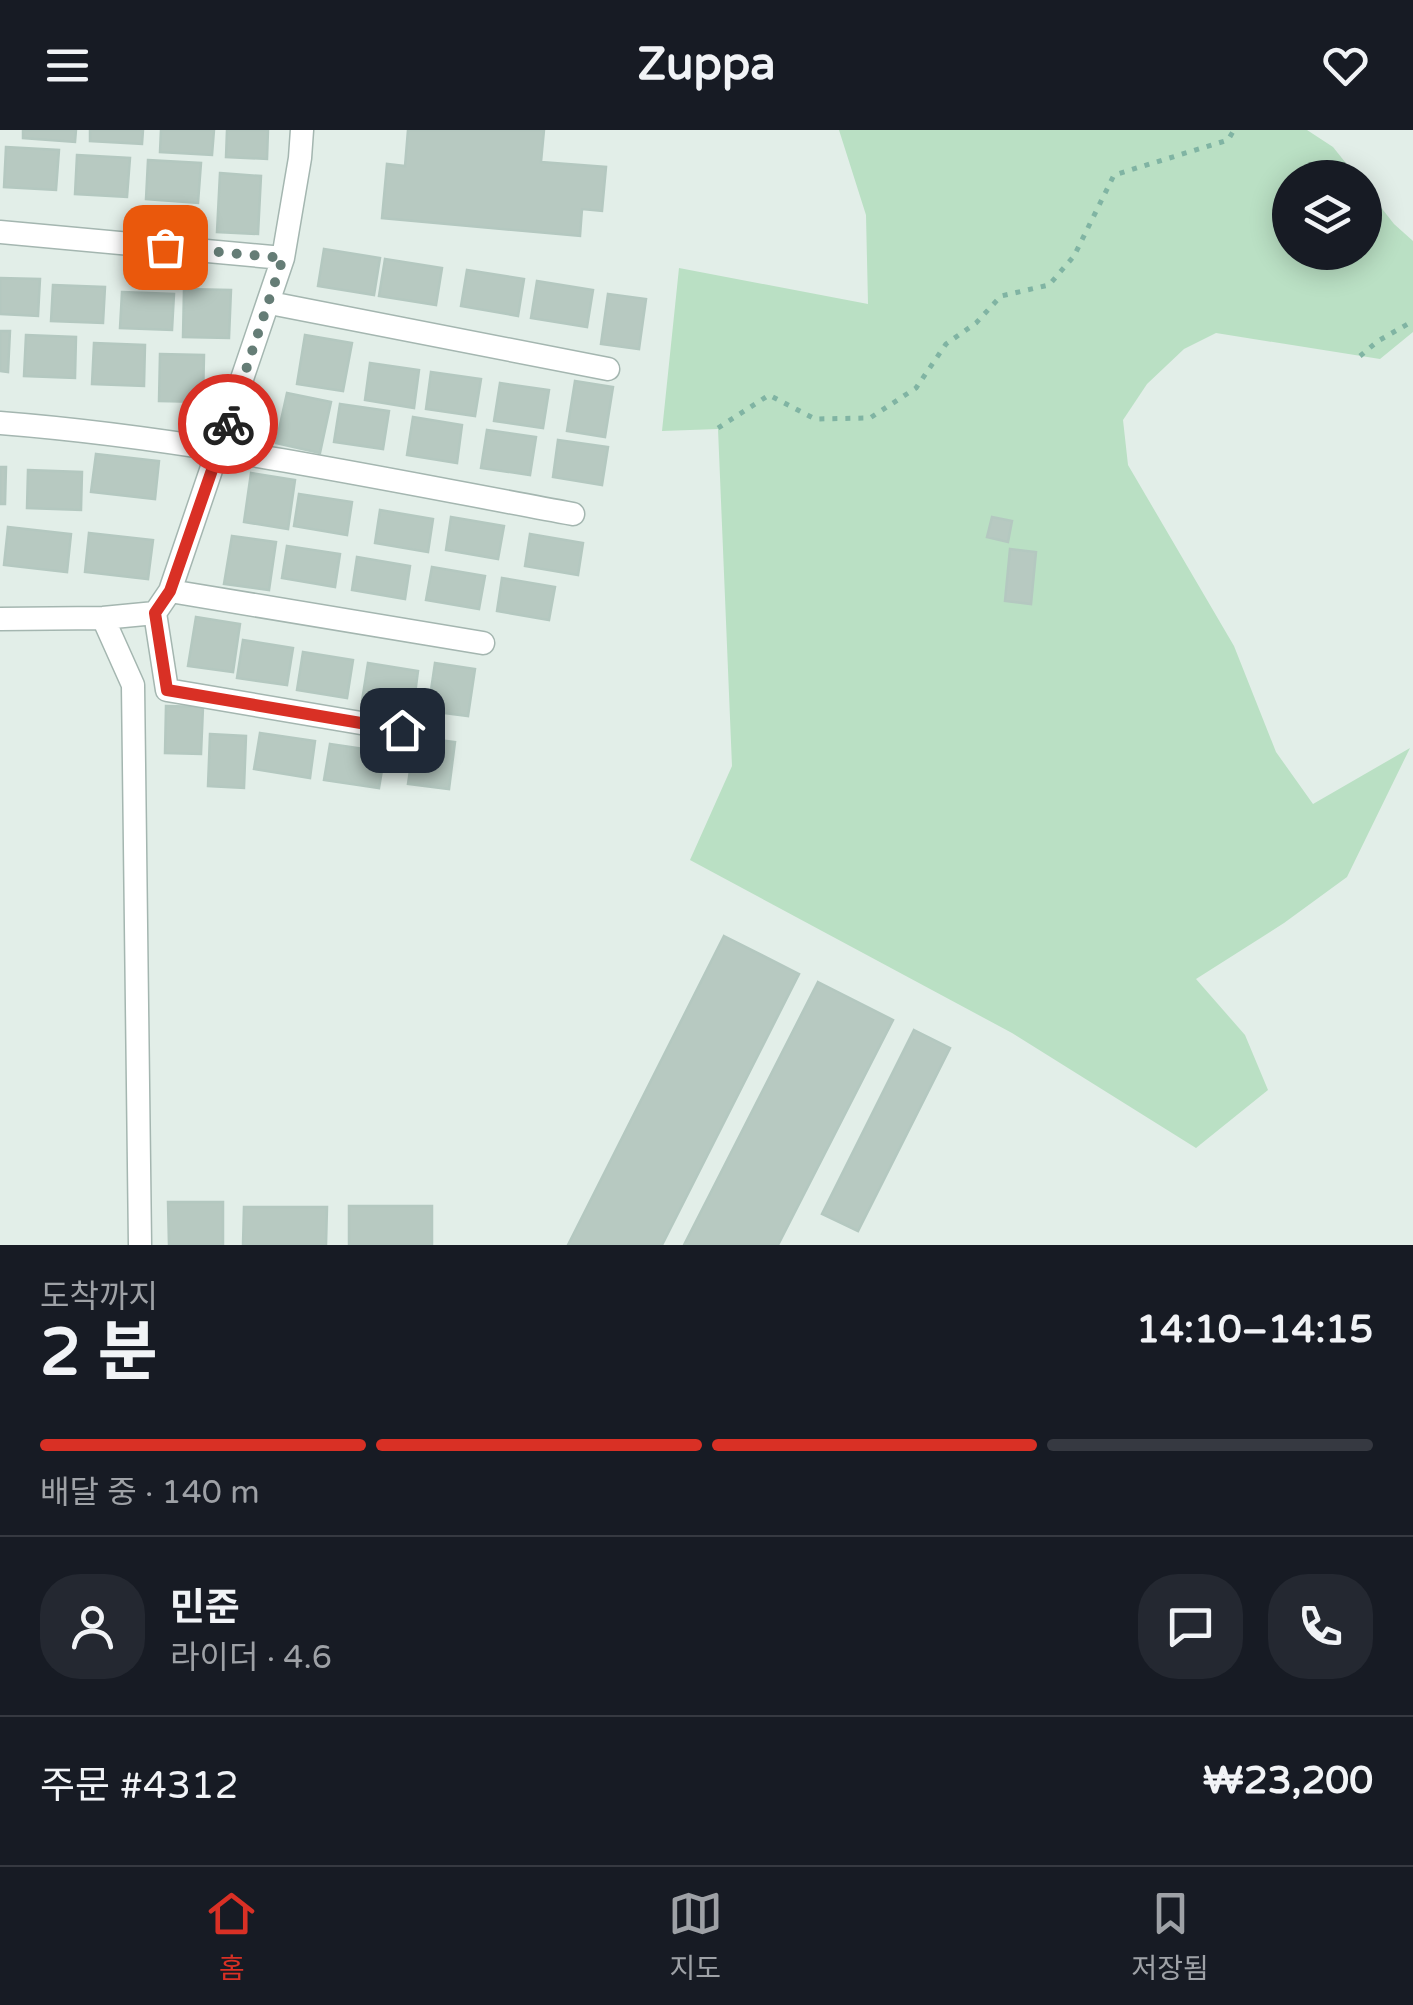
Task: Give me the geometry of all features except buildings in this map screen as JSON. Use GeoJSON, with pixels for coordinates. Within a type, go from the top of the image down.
{"type":"FeatureCollection","features":[{"type":"Feature","properties":{"kind":"street"},"geometry":{"type":"LineString","coordinates":[[302,130],[283,258],[270,303],[170,591],[155,613],[167,690],[402,730]]}},
{"type":"Feature","properties":{"kind":"street"},"geometry":{"type":"LineString","coordinates":[[0,232],[283,258]]}},
{"type":"Feature","properties":{"kind":"street"},"geometry":{"type":"LineString","coordinates":[[270,303],[608,369]]}},
{"type":"Feature","properties":{"kind":"street"},"geometry":{"type":"LineString","coordinates":[[0,423],[101,431],[219,448],[573,514]]}},
{"type":"Feature","properties":{"kind":"street"},"geometry":{"type":"LineString","coordinates":[[170,591],[483,644]]}},
{"type":"Feature","properties":{"kind":"street"},"geometry":{"type":"LineString","coordinates":[[0,619],[155,613]]}},
{"type":"Feature","properties":{"kind":"street"},"geometry":{"type":"LineString","coordinates":[[103,618],[133,685],[140,1245]]}},
{"type":"Feature","properties":{"kind":"path"},"geometry":{"type":"LineString","coordinates":[[718,428],[769,396],[815,419],[870,418],[916,388],[946,344],[976,323],[1001,296],[1048,285],[1074,256],[1114,175],[1228,140],[1234,130]]}},
{"type":"Feature","properties":{"kind":"path"},"geometry":{"type":"LineString","coordinates":[[1360,356],[1413,321]]}},
{"type":"Feature","properties":{"kind":"green space"},"geometry":{"type":"Polygon","coordinates":[[[839,130],[1307,130],[1333,147],[1343,160],[1272,160],[1272,270],[1382,270],[1382,209],[1413,241],[1413,332],[1380,359],[1216,333],[1184,349],[1147,384],[1123,420],[1128,465],[1234,646],[1276,752],[1313,804],[1410,748],[1347,877],[1196,979],[1245,1035],[1268,1090],[1196,1148],[1012,1033],[690,860],[732,766],[718,429],[662,431],[679,268],[868,304],[866,215],[839,130]]]}},
{"type":"Feature","properties":{"kind":"way so far"},"geometry":{"type":"LineString","coordinates":[[165,247],[283,258],[228,424]]}},
{"type":"Feature","properties":{"kind":"route"},"geometry":{"type":"LineString","coordinates":[[228,424],[170,591],[155,613],[167,690],[402,730]]}}]}
